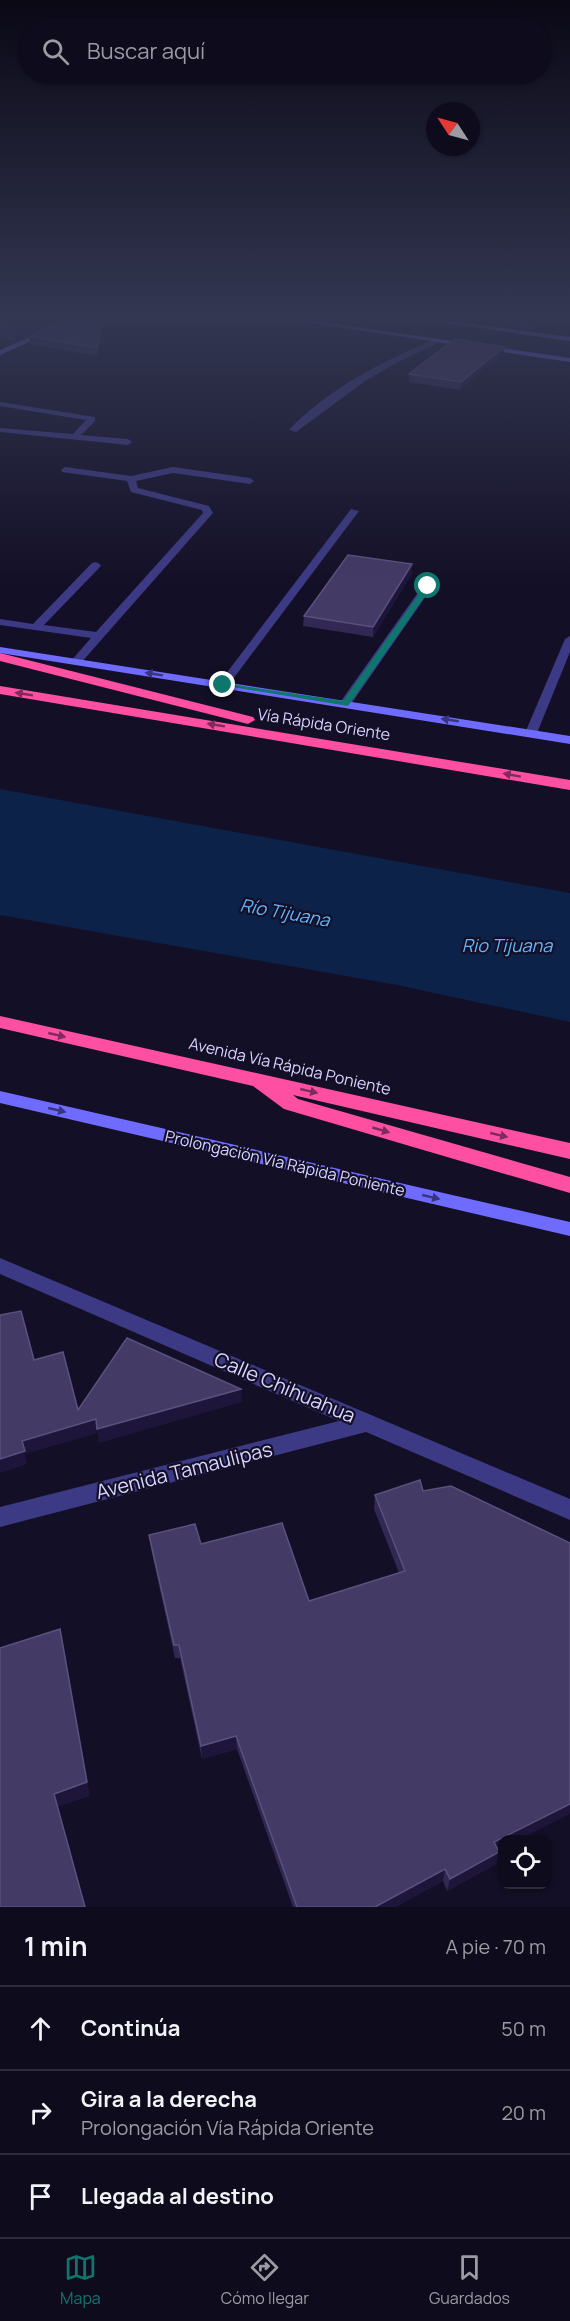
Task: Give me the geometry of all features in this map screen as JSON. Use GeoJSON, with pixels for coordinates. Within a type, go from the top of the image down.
{"type":"FeatureCollection","features":[{"type":"Feature","properties":{"kind":"highway"},"geometry":{"type":"LineString","coordinates":[[0,657],[360,748]]}},
{"type":"Feature","properties":{"kind":"highway","name":"Vía Rápida Oriente"},"geometry":{"type":"LineString","coordinates":[[0,690],[570,784]]}},
{"type":"Feature","properties":{"kind":"highway","name":"Avenida Vía Rápida Poniente"},"geometry":{"type":"LineString","coordinates":[[0,1022],[570,1151]]}},
{"type":"Feature","properties":{"kind":"highway"},"geometry":{"type":"LineString","coordinates":[[250,1078],[291,1104],[570,1185]]}},
{"type":"Feature","properties":{"kind":"main road"},"geometry":{"type":"LineString","coordinates":[[0,650],[570,740]]}},
{"type":"Feature","properties":{"kind":"main road","name":"Prolongación Vía Rápida Poniente"},"geometry":{"type":"LineString","coordinates":[[0,1097],[570,1229]]}},
{"type":"Feature","properties":{"kind":"street"},"geometry":{"type":"LineString","coordinates":[[12,406],[92,419],[75,437]]}},
{"type":"Feature","properties":{"kind":"street"},"geometry":{"type":"LineString","coordinates":[[293,430],[323,406]]}},
{"type":"Feature","properties":{"kind":"street"},"geometry":{"type":"LineString","coordinates":[[0,430],[128,442]]}},
{"type":"Feature","properties":{"kind":"street"},"geometry":{"type":"LineString","coordinates":[[64,470],[131,479],[173,470],[250,481]]}},
{"type":"Feature","properties":{"kind":"street"},"geometry":{"type":"LineString","coordinates":[[76,662],[208,513],[206,508],[134,490],[131,479]]}},
{"type":"Feature","properties":{"kind":"street"},"geometry":{"type":"LineString","coordinates":[[223,685],[354,510]]}},
{"type":"Feature","properties":{"kind":"street"},"geometry":{"type":"LineString","coordinates":[[36,627],[96,565]]}},
{"type":"Feature","properties":{"kind":"street"},"geometry":{"type":"LineString","coordinates":[[345,704],[428,586]]}},
{"type":"Feature","properties":{"kind":"street"},"geometry":{"type":"LineString","coordinates":[[0,622],[98,636]]}},
{"type":"Feature","properties":{"kind":"street"},"geometry":{"type":"LineString","coordinates":[[531,733],[570,639]]}},
{"type":"Feature","properties":{"kind":"street","name":"Calle Chihuahua"},"geometry":{"type":"LineString","coordinates":[[0,1266],[570,1510]]}},
{"type":"Feature","properties":{"kind":"street","name":"Avenida Tamaulipas"},"geometry":{"type":"LineString","coordinates":[[0,1517],[367,1422]]}},
{"type":"Feature","properties":{"kind":"water","name":"Rio Tijuana"},"geometry":{"type":"Polygon","coordinates":[[[0,789],[570,893],[570,1022],[397,985],[0,915],[0,789]]]}},
{"type":"Feature","properties":{"kind":"building"},"geometry":{"type":"Polygon","coordinates":[[[348,555],[412,564],[373,627],[304,616],[348,555]]]}},
{"type":"Feature","properties":{"kind":"building"},"geometry":{"type":"Polygon","coordinates":[[[21,1311],[34,1360],[63,1352],[78,1410],[127,1338],[241,1389],[97,1429],[96,1419],[22,1441],[25,1451],[0,1459],[0,1315],[21,1311]]]}},
{"type":"Feature","properties":{"kind":"building"},"geometry":{"type":"Polygon","coordinates":[[[420,1480],[423,1491],[451,1486],[570,1543],[570,1804],[508,1835],[498,1835],[498,1840],[494,1842],[498,1853],[450,1879],[445,1869],[375,1907],[297,1907],[236,1736],[201,1746],[179,1645],[174,1645],[149,1535],[195,1524],[201,1544],[282,1523],[309,1601],[405,1571],[375,1495],[420,1480]]]}},
{"type":"Feature","properties":{"kind":"building"},"geometry":{"type":"Polygon","coordinates":[[[60,1629],[87,1782],[54,1794],[85,1907],[0,1907],[0,1648],[60,1629]]]}},
{"type":"Feature","properties":{"kind":"route"},"geometry":{"type":"LineString","coordinates":[[223,685],[345,704],[428,586]]}},
{"type":"Feature","properties":{"kind":"water label","name":"Río Tijuana"},"geometry":{"type":"Point","coordinates":[285,912]}}]}
